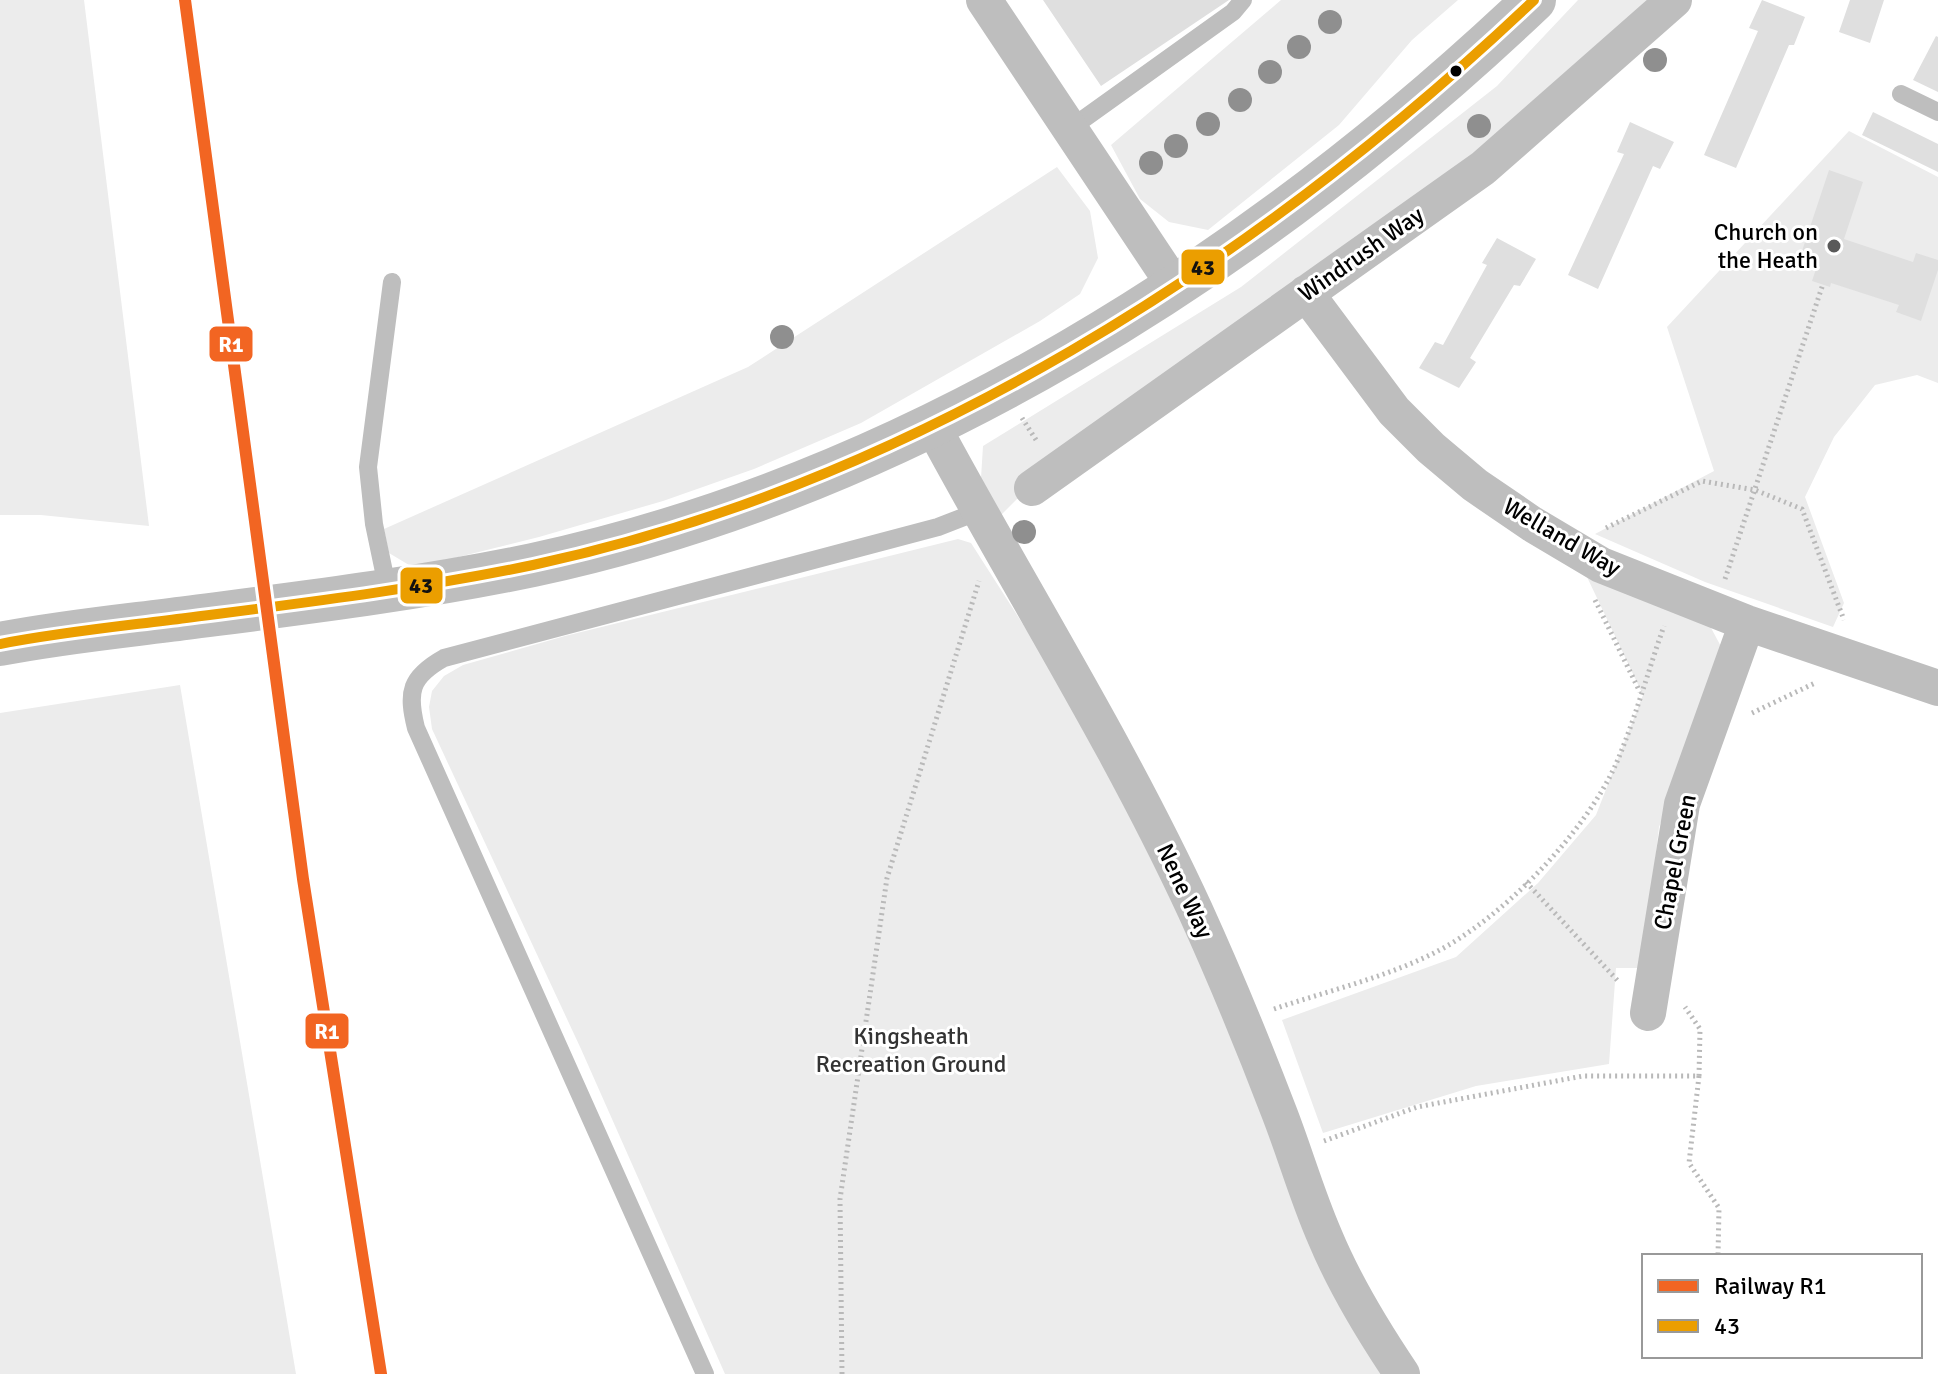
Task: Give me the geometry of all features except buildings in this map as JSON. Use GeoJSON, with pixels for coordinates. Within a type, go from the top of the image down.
{"type":"FeatureCollection","features":[{"type":"Feature","properties":{"kind":"street"},"geometry":{"type":"LineString","coordinates":[[984,0],[1174,285]]}},
{"type":"Feature","properties":{"kind":"street"},"geometry":{"type":"LineString","coordinates":[[0,644],[368,594],[529,566],[680,527],[767,496],[932,425],[1051,362],[1174,285],[1260,226],[1368,144],[1481,50],[1534,0]]}},
{"type":"Feature","properties":{"kind":"street","name":"Windrush Way"},"geometry":{"type":"LineString","coordinates":[[1032,488],[1483,168],[1674,0]]}},
{"type":"Feature","properties":{"kind":"street","name":"Welland Way"},"geometry":{"type":"LineString","coordinates":[[1306,293],[1394,411],[1431,448],[1486,493],[1570,547],[1601,565],[1731,616],[1938,688]]}},
{"type":"Feature","properties":{"kind":"street","name":"Nene Way"},"geometry":{"type":"LineString","coordinates":[[932,425],[1093,710],[1163,843],[1242,1019],[1326,1240],[1369,1325],[1402,1374]]}},
{"type":"Feature","properties":{"kind":"street","name":"Chapel Green"},"geometry":{"type":"LineString","coordinates":[[1648,1013],[1682,804],[1713,718],[1731,616]]}},
{"type":"Feature","properties":{"kind":"lane"},"geometry":{"type":"LineString","coordinates":[[1071,128],[1233,12],[1243,0]]}},
{"type":"Feature","properties":{"kind":"lane"},"geometry":{"type":"LineString","coordinates":[[1901,94],[1938,112]]}},
{"type":"Feature","properties":{"kind":"lane"},"geometry":{"type":"LineString","coordinates":[[368,594],[374,524],[368,467],[392,282]]}},
{"type":"Feature","properties":{"kind":"lane"},"geometry":{"type":"LineString","coordinates":[[705,1374],[416,728],[411,707],[413,686],[423,670],[444,658],[938,527],[979,511]]}},
{"type":"Feature","properties":{"kind":"path"},"geometry":{"type":"LineString","coordinates":[[1731,616],[1755,490],[1823,284]]}},
{"type":"Feature","properties":{"kind":"path"},"geometry":{"type":"LineString","coordinates":[[1570,547],[1702,481],[1755,490],[1802,509],[1844,619],[1840,654],[1829,676],[1735,721],[1713,718]]}},
{"type":"Feature","properties":{"kind":"path"},"geometry":{"type":"LineString","coordinates":[[1601,565],[1591,590],[1641,693]]}},
{"type":"Feature","properties":{"kind":"path"},"geometry":{"type":"LineString","coordinates":[[842,1374],[840,1199],[887,878],[980,576]]}},
{"type":"Feature","properties":{"kind":"path"},"geometry":{"type":"LineString","coordinates":[[1242,1019],[1433,954],[1469,934],[1526,882],[1576,829],[1617,762],[1675,594]]}},
{"type":"Feature","properties":{"kind":"path"},"geometry":{"type":"LineString","coordinates":[[1526,882],[1648,1013]]}},
{"type":"Feature","properties":{"kind":"path"},"geometry":{"type":"LineString","coordinates":[[1655,974],[1675,988],[1700,1029],[1699,1076],[1689,1163],[1719,1208],[1718,1254]]}},
{"type":"Feature","properties":{"kind":"path"},"geometry":{"type":"LineString","coordinates":[[1293,1152],[1417,1107],[1583,1076],[1699,1076]]}},
{"type":"Feature","properties":{"kind":"green space"},"geometry":{"type":"Polygon","coordinates":[[[0,0],[84,0],[149,526],[41,515],[0,515],[0,0]]]}},
{"type":"Feature","properties":{"kind":"green space"},"geometry":{"type":"Polygon","coordinates":[[[1281,0],[1458,0],[1412,40],[1339,125],[1208,230],[1169,222],[1140,199],[1111,145],[1281,0]]]}},
{"type":"Feature","properties":{"kind":"green space"},"geometry":{"type":"Polygon","coordinates":[[[1578,0],[1665,0],[1475,166],[1040,476],[998,518],[981,478],[983,446],[1241,287],[1497,86],[1578,0]]]}},
{"type":"Feature","properties":{"kind":"green space"},"geometry":{"type":"Polygon","coordinates":[[[1849,131],[1938,177],[1938,383],[1917,375],[1875,385],[1834,437],[1805,497],[1844,603],[1833,627],[1705,582],[1595,534],[1714,471],[1667,327],[1849,131]]]}},
{"type":"Feature","properties":{"kind":"green space"},"geometry":{"type":"Polygon","coordinates":[[[1057,167],[1090,211],[1098,258],[1080,294],[1040,321],[861,423],[754,469],[663,501],[539,537],[414,568],[389,553],[384,529],[748,367],[1057,167]]]}},
{"type":"Feature","properties":{"kind":"green space","name":"Kingsheath Recreation Ground"},"geometry":{"type":"Polygon","coordinates":[[[958,539],[971,543],[1056,676],[1149,849],[1385,1374],[725,1374],[581,1049],[432,729],[429,707],[432,691],[444,676],[463,665],[565,636],[958,539]]]}},
{"type":"Feature","properties":{"kind":"green space"},"geometry":{"type":"Polygon","coordinates":[[[1587,577],[1710,626],[1725,654],[1659,827],[1643,968],[1616,968],[1609,1064],[1476,1086],[1323,1133],[1282,1020],[1456,957],[1538,883],[1596,815],[1643,695],[1587,577]]]}},
{"type":"Feature","properties":{"kind":"green space"},"geometry":{"type":"Polygon","coordinates":[[[180,685],[296,1374],[0,1374],[0,713],[180,685]]]}},
{"type":"Feature","properties":{"kind":"rail line","name":"R1"},"geometry":{"type":"LineString","coordinates":[[185,0],[303,879],[381,1374]]}},
{"type":"Feature","properties":{"kind":"transit line","name":"43"},"geometry":{"type":"LineString","coordinates":[[0,644],[360,595],[533,565],[673,528],[810,480],[942,420],[1071,351],[1195,273],[1314,188],[1427,96],[1534,0]]}},
{"type":"Feature","properties":{"kind":"place","name":"Church on the Heath"},"geometry":{"type":"Point","coordinates":[1834,246]}}]}
